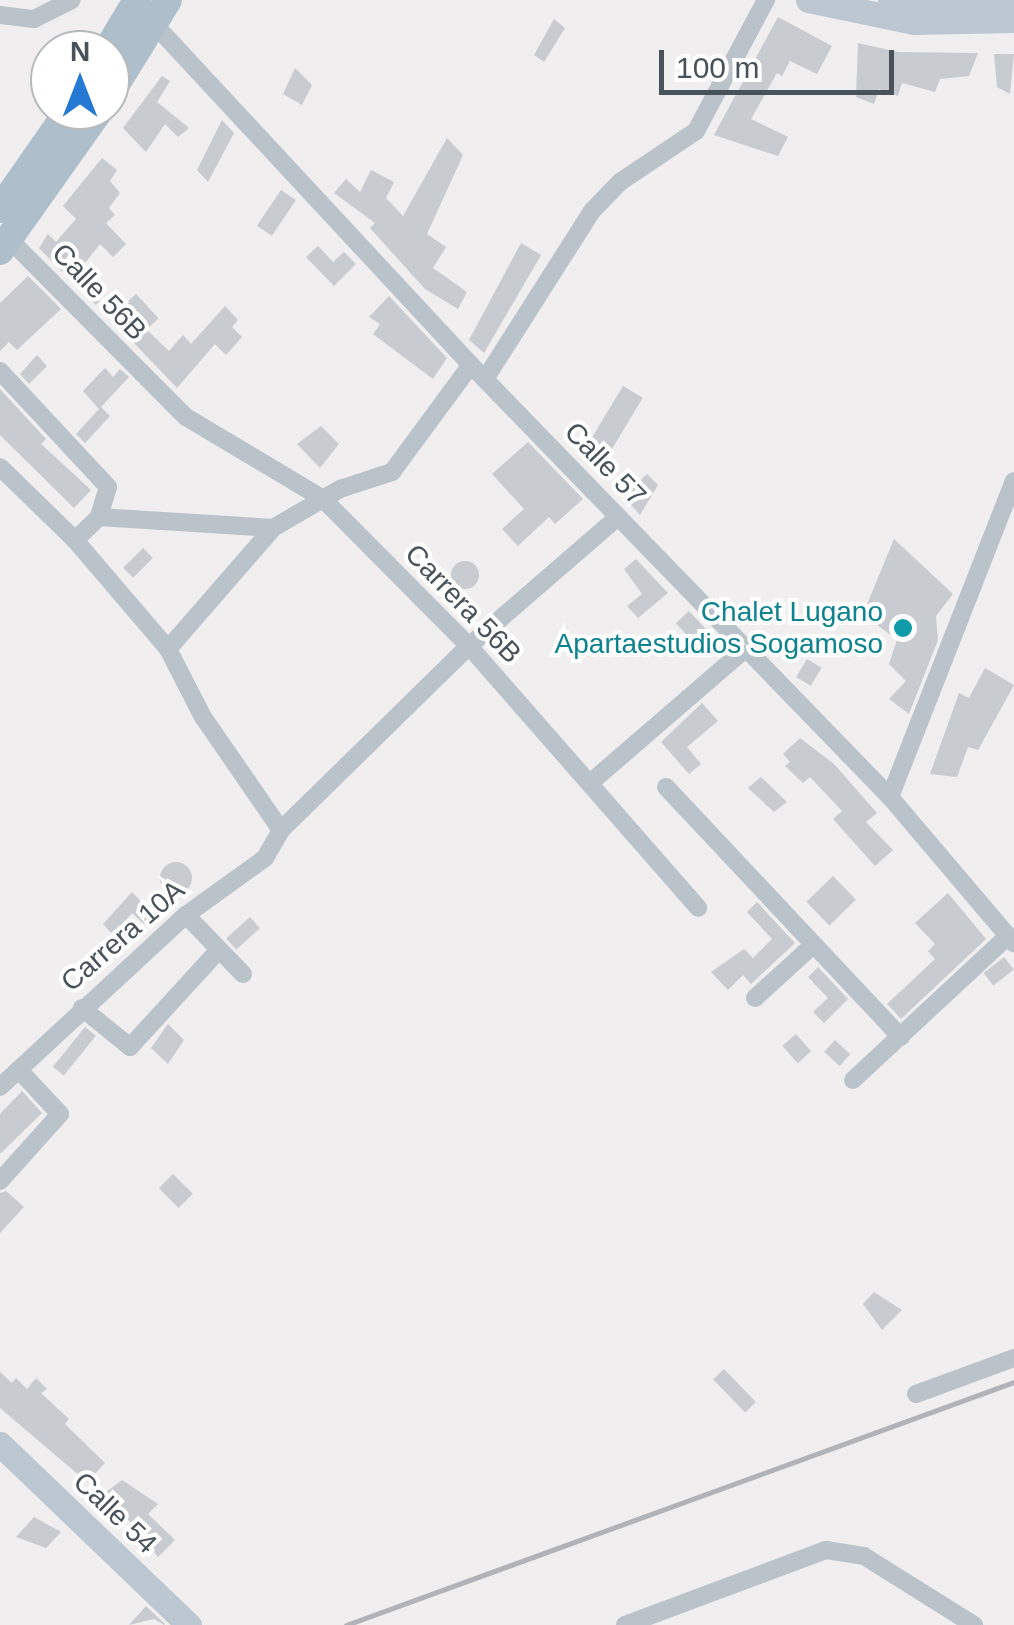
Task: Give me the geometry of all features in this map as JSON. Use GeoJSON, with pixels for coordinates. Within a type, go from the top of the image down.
{"type":"FeatureCollection","features":[{"type":"Feature","properties":{"kind":"main road"},"geometry":{"type":"LineString","coordinates":[[119,30],[137,0]]}},
{"type":"Feature","properties":{"kind":"main road"},"geometry":{"type":"LineString","coordinates":[[808,0],[1014,20]]}},
{"type":"Feature","properties":{"kind":"main road"},"geometry":{"type":"LineString","coordinates":[[890,0],[918,9],[1014,1]]}},
{"type":"Feature","properties":{"kind":"main road"},"geometry":{"type":"LineString","coordinates":[[130,62],[161,12]]}},
{"type":"Feature","properties":{"kind":"main road"},"geometry":{"type":"LineString","coordinates":[[0,209],[56,130]]}},
{"type":"Feature","properties":{"kind":"main road"},"geometry":{"type":"LineString","coordinates":[[5,246],[86,130]]}},
{"type":"Feature","properties":{"kind":"main road","name":"Calle 54"},"geometry":{"type":"LineString","coordinates":[[0,1444],[189,1625]]}},
{"type":"Feature","properties":{"kind":"street"},"geometry":{"type":"LineString","coordinates":[[485,379],[592,212],[620,182],[696,132],[766,0]]}},
{"type":"Feature","properties":{"kind":"street"},"geometry":{"type":"LineString","coordinates":[[0,15],[34,19],[63,3]]}},
{"type":"Feature","properties":{"kind":"street","name":"Calle 57"},"geometry":{"type":"LineString","coordinates":[[161,12],[471,365],[890,797],[1011,939]]}},
{"type":"Feature","properties":{"kind":"street","name":"Calle 56B"},"geometry":{"type":"LineString","coordinates":[[5,246],[149,382]]}},
{"type":"Feature","properties":{"kind":"street"},"geometry":{"type":"LineString","coordinates":[[168,649],[273,528],[322,498],[392,472],[471,365]]}},
{"type":"Feature","properties":{"kind":"street"},"geometry":{"type":"LineString","coordinates":[[0,370],[103,476],[107,502],[99,517],[75,540]]}},
{"type":"Feature","properties":{"kind":"street","name":"Carrera 56B"},"geometry":{"type":"LineString","coordinates":[[149,382],[186,417],[322,498],[469,646],[698,908]]}},
{"type":"Feature","properties":{"kind":"street"},"geometry":{"type":"LineString","coordinates":[[0,467],[75,540],[168,649],[204,717],[281,830]]}},
{"type":"Feature","properties":{"kind":"street"},"geometry":{"type":"LineString","coordinates":[[890,797],[1014,481]]}},
{"type":"Feature","properties":{"kind":"street"},"geometry":{"type":"LineString","coordinates":[[99,517],[273,528]]}},
{"type":"Feature","properties":{"kind":"street","name":"Carrera 10A"},"geometry":{"type":"LineString","coordinates":[[0,1087],[186,915],[265,858],[281,830],[469,646],[618,517]]}},
{"type":"Feature","properties":{"kind":"street"},"geometry":{"type":"LineString","coordinates":[[590,783],[745,649]]}},
{"type":"Feature","properties":{"kind":"street"},"geometry":{"type":"LineString","coordinates":[[666,788],[901,1037]]}},
{"type":"Feature","properties":{"kind":"street"},"geometry":{"type":"LineString","coordinates":[[186,915],[243,974]]}},
{"type":"Feature","properties":{"kind":"street"},"geometry":{"type":"LineString","coordinates":[[853,1080],[1011,939]]}},
{"type":"Feature","properties":{"kind":"street"},"geometry":{"type":"LineString","coordinates":[[755,998],[812,946]]}},
{"type":"Feature","properties":{"kind":"street"},"geometry":{"type":"LineString","coordinates":[[82,1008],[130,1047],[218,950]]}},
{"type":"Feature","properties":{"kind":"street"},"geometry":{"type":"LineString","coordinates":[[0,1181],[60,1114],[19,1070]]}},
{"type":"Feature","properties":{"kind":"street"},"geometry":{"type":"LineString","coordinates":[[916,1394],[1014,1358]]}},
{"type":"Feature","properties":{"kind":"street"},"geometry":{"type":"LineString","coordinates":[[625,1625],[826,1550],[864,1556],[974,1625]]}},
{"type":"Feature","properties":{"kind":"building"},"geometry":{"type":"Polygon","coordinates":[[[778,17],[832,46],[817,74],[790,61],[782,76],[777,73],[751,119],[788,137],[778,156],[714,135],[778,17]]]}},
{"type":"Feature","properties":{"kind":"building"},"geometry":{"type":"Polygon","coordinates":[[[554,19],[565,28],[544,62],[534,55],[554,19]]]}},
{"type":"Feature","properties":{"kind":"building"},"geometry":{"type":"Polygon","coordinates":[[[858,43],[898,52],[978,53],[969,76],[940,79],[935,92],[902,83],[898,96],[879,89],[874,104],[856,97],[858,43]]]}},
{"type":"Feature","properties":{"kind":"building"},"geometry":{"type":"Polygon","coordinates":[[[994,54],[1014,54],[1010,94],[997,87],[994,54]]]}},
{"type":"Feature","properties":{"kind":"building"},"geometry":{"type":"Polygon","coordinates":[[[295,68],[312,85],[302,105],[283,94],[295,68]]]}},
{"type":"Feature","properties":{"kind":"building"},"geometry":{"type":"Polygon","coordinates":[[[162,76],[170,81],[157,102],[189,128],[178,137],[165,124],[146,152],[125,130],[130,130],[130,119],[162,76]]]}},
{"type":"Feature","properties":{"kind":"building"},"geometry":{"type":"Polygon","coordinates":[[[222,120],[234,133],[208,182],[197,170],[222,120]]]}},
{"type":"Feature","properties":{"kind":"building"},"geometry":{"type":"Polygon","coordinates":[[[447,138],[463,155],[427,234],[446,247],[433,268],[467,292],[458,309],[425,289],[370,228],[375,223],[334,193],[346,179],[360,192],[371,170],[394,182],[386,198],[403,216],[447,138]]]}},
{"type":"Feature","properties":{"kind":"building"},"geometry":{"type":"Polygon","coordinates":[[[102,158],[117,170],[110,181],[120,193],[109,208],[115,215],[106,223],[126,244],[113,257],[100,244],[81,268],[106,293],[96,305],[39,248],[48,234],[56,242],[76,219],[63,206],[102,158]]]}},
{"type":"Feature","properties":{"kind":"building"},"geometry":{"type":"Polygon","coordinates":[[[281,190],[296,200],[272,236],[257,226],[281,190]]]}},
{"type":"Feature","properties":{"kind":"building"},"geometry":{"type":"Polygon","coordinates":[[[521,243],[541,255],[484,353],[469,340],[521,243]]]}},
{"type":"Feature","properties":{"kind":"building"},"geometry":{"type":"Polygon","coordinates":[[[318,246],[333,262],[344,252],[356,264],[334,286],[306,257],[318,246]]]}},
{"type":"Feature","properties":{"kind":"building"},"geometry":{"type":"Polygon","coordinates":[[[28,276],[61,309],[17,350],[9,342],[0,351],[0,303],[28,276]]]}},
{"type":"Feature","properties":{"kind":"building"},"geometry":{"type":"Polygon","coordinates":[[[136,294],[159,318],[145,330],[123,306],[136,294]]]}},
{"type":"Feature","properties":{"kind":"building"},"geometry":{"type":"Polygon","coordinates":[[[389,296],[447,358],[433,379],[373,334],[380,324],[369,317],[389,296]]]}},
{"type":"Feature","properties":{"kind":"building"},"geometry":{"type":"Polygon","coordinates":[[[225,306],[238,320],[232,327],[242,337],[226,355],[215,344],[177,388],[134,343],[147,330],[169,351],[183,335],[191,344],[225,306]]]}},
{"type":"Feature","properties":{"kind":"building"},"geometry":{"type":"Polygon","coordinates":[[[37,355],[47,366],[29,384],[20,374],[37,355]]]}},
{"type":"Feature","properties":{"kind":"building"},"geometry":{"type":"Polygon","coordinates":[[[105,368],[113,377],[120,369],[129,377],[101,407],[110,416],[85,443],[76,434],[99,409],[83,391],[105,368]]]}},
{"type":"Feature","properties":{"kind":"building"},"geometry":{"type":"Polygon","coordinates":[[[623,386],[643,398],[602,466],[582,454],[623,386]]]}},
{"type":"Feature","properties":{"kind":"building"},"geometry":{"type":"Polygon","coordinates":[[[0,389],[46,439],[41,444],[91,490],[74,508],[0,435],[0,389]]]}},
{"type":"Feature","properties":{"kind":"building"},"geometry":{"type":"Polygon","coordinates":[[[321,426],[339,444],[320,468],[297,444],[321,426]]]}},
{"type":"Feature","properties":{"kind":"building"},"geometry":{"type":"Polygon","coordinates":[[[528,442],[583,499],[555,524],[549,517],[518,546],[502,529],[524,509],[492,474],[528,442]]]}},
{"type":"Feature","properties":{"kind":"building"},"geometry":{"type":"Polygon","coordinates":[[[647,474],[658,485],[640,515],[624,497],[647,474]]]}},
{"type":"Feature","properties":{"kind":"building"},"geometry":{"type":"Polygon","coordinates":[[[894,539],[953,594],[936,616],[938,640],[909,714],[889,699],[906,681],[889,664],[897,640],[863,614],[894,539]]]}},
{"type":"Feature","properties":{"kind":"building"},"geometry":{"type":"Polygon","coordinates":[[[143,548],[153,558],[133,578],[123,568],[143,548]]]}},
{"type":"Feature","properties":{"kind":"building"},"geometry":{"type":"Polygon","coordinates":[[[636,559],[668,593],[638,618],[627,606],[642,594],[624,569],[636,559]]]}},
{"type":"Feature","properties":{"kind":"building"},"geometry":{"type":"Polygon","coordinates":[[[465,561],[475,565],[479,575],[475,585],[465,589],[455,585],[451,575],[455,565],[465,561]]]}},
{"type":"Feature","properties":{"kind":"building"},"geometry":{"type":"Polygon","coordinates":[[[689,611],[707,630],[694,642],[676,623],[689,611]]]}},
{"type":"Feature","properties":{"kind":"building"},"geometry":{"type":"Polygon","coordinates":[[[807,659],[822,668],[811,686],[796,677],[807,659]]]}},
{"type":"Feature","properties":{"kind":"building"},"geometry":{"type":"Polygon","coordinates":[[[985,668],[1014,685],[978,750],[968,747],[957,777],[930,774],[959,693],[969,698],[985,668]]]}},
{"type":"Feature","properties":{"kind":"building"},"geometry":{"type":"Polygon","coordinates":[[[702,703],[718,721],[687,747],[701,764],[689,774],[661,742],[702,703]]]}},
{"type":"Feature","properties":{"kind":"building"},"geometry":{"type":"Polygon","coordinates":[[[800,738],[834,764],[877,813],[866,822],[893,850],[875,866],[833,819],[842,811],[810,777],[803,783],[785,766],[790,762],[783,754],[800,738]]]}},
{"type":"Feature","properties":{"kind":"building"},"geometry":{"type":"Polygon","coordinates":[[[761,777],[787,802],[774,812],[748,788],[761,777]]]}},
{"type":"Feature","properties":{"kind":"building"},"geometry":{"type":"Polygon","coordinates":[[[176,862],[187,867],[192,878],[187,889],[176,894],[165,889],[160,878],[165,867],[176,862]]]}},
{"type":"Feature","properties":{"kind":"building"},"geometry":{"type":"Polygon","coordinates":[[[833,876],[856,900],[829,925],[806,902],[833,876]]]}},
{"type":"Feature","properties":{"kind":"building"},"geometry":{"type":"Polygon","coordinates":[[[132,892],[154,915],[145,925],[132,913],[113,935],[103,924],[132,892]]]}},
{"type":"Feature","properties":{"kind":"building"},"geometry":{"type":"Polygon","coordinates":[[[948,893],[986,939],[901,1019],[887,1004],[935,959],[928,951],[935,944],[915,923],[948,893]]]}},
{"type":"Feature","properties":{"kind":"building"},"geometry":{"type":"Polygon","coordinates":[[[757,902],[795,943],[751,984],[743,975],[728,990],[711,972],[744,949],[753,958],[772,939],[747,912],[757,902]]]}},
{"type":"Feature","properties":{"kind":"building"},"geometry":{"type":"Polygon","coordinates":[[[250,917],[260,928],[236,950],[226,938],[250,917]]]}},
{"type":"Feature","properties":{"kind":"building"},"geometry":{"type":"Polygon","coordinates":[[[1004,957],[1014,970],[993,986],[984,973],[1004,957]]]}},
{"type":"Feature","properties":{"kind":"building"},"geometry":{"type":"Polygon","coordinates":[[[818,967],[848,999],[824,1023],[813,1012],[828,998],[808,977],[818,967]]]}},
{"type":"Feature","properties":{"kind":"building"},"geometry":{"type":"Polygon","coordinates":[[[168,1024],[184,1040],[168,1064],[151,1048],[168,1024]]]}},
{"type":"Feature","properties":{"kind":"building"},"geometry":{"type":"Polygon","coordinates":[[[85,1027],[96,1036],[64,1075],[53,1067],[85,1027]]]}},
{"type":"Feature","properties":{"kind":"building"},"geometry":{"type":"Polygon","coordinates":[[[796,1034],[811,1051],[798,1063],[782,1046],[796,1034]]]}},
{"type":"Feature","properties":{"kind":"building"},"geometry":{"type":"Polygon","coordinates":[[[835,1040],[850,1054],[839,1066],[824,1052],[835,1040]]]}},
{"type":"Feature","properties":{"kind":"building"},"geometry":{"type":"Polygon","coordinates":[[[22,1091],[42,1113],[0,1154],[0,1114],[22,1091]]]}},
{"type":"Feature","properties":{"kind":"building"},"geometry":{"type":"Polygon","coordinates":[[[173,1174],[193,1194],[179,1208],[159,1188],[173,1174]]]}},
{"type":"Feature","properties":{"kind":"building"},"geometry":{"type":"Polygon","coordinates":[[[6,1191],[24,1207],[0,1233],[0,1193],[6,1191]]]}},
{"type":"Feature","properties":{"kind":"building"},"geometry":{"type":"Polygon","coordinates":[[[874,1292],[902,1310],[882,1330],[863,1304],[874,1292]]]}},
{"type":"Feature","properties":{"kind":"building"},"geometry":{"type":"Polygon","coordinates":[[[724,1369],[756,1402],[745,1413],[713,1379],[724,1369]]]}},
{"type":"Feature","properties":{"kind":"building"},"geometry":{"type":"Polygon","coordinates":[[[0,1372],[12,1383],[16,1378],[27,1389],[36,1378],[47,1389],[41,1393],[69,1419],[65,1424],[105,1463],[87,1482],[0,1408],[0,1372]]]}},
{"type":"Feature","properties":{"kind":"building"},"geometry":{"type":"Polygon","coordinates":[[[122,1480],[158,1504],[148,1514],[175,1540],[158,1557],[106,1492],[122,1480]]]}},
{"type":"Feature","properties":{"kind":"building"},"geometry":{"type":"Polygon","coordinates":[[[34,1517],[61,1532],[46,1548],[16,1537],[34,1517]]]}},
{"type":"Feature","properties":{"kind":"building"},"geometry":{"type":"Polygon","coordinates":[[[146,1606],[164,1625],[154,1619],[129,1625],[146,1606]]]}},
{"type":"Feature","properties":{"kind":"railway"},"geometry":{"type":"LineString","coordinates":[[346,1625],[1014,1382]]}},
{"type":"Feature","properties":{"kind":"place","name":"Chalet Lugano Apartaestudios Sogamoso"},"geometry":{"type":"Point","coordinates":[903,628]}}]}
